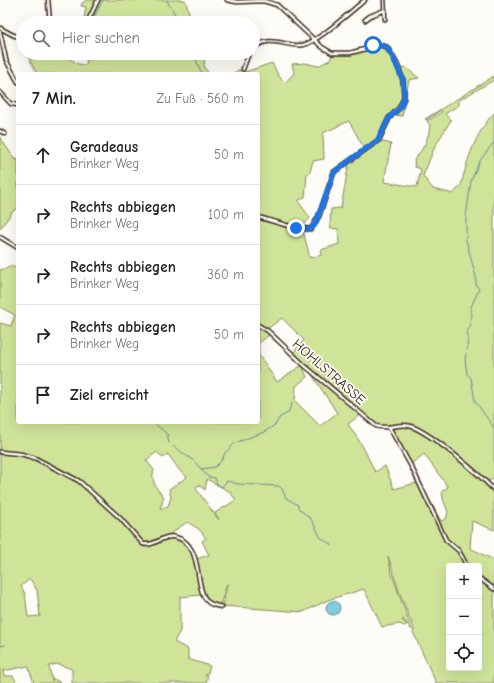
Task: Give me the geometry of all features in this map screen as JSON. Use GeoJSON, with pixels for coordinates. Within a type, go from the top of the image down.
{"type":"FeatureCollection","features":[{"type":"Feature","properties":{"kind":"street"},"geometry":{"type":"LineString","coordinates":[[48,0],[49,16]]}},
{"type":"Feature","properties":{"kind":"street"},"geometry":{"type":"LineString","coordinates":[[90,16],[98,0]]}},
{"type":"Feature","properties":{"kind":"street"},"geometry":{"type":"LineString","coordinates":[[227,0],[237,2],[264,1],[277,5],[327,50],[337,54],[350,53],[373,45],[386,47],[397,64],[403,80],[404,98],[400,108],[389,118],[378,140],[334,172],[319,216],[311,229],[296,228],[260,218]]}},
{"type":"Feature","properties":{"kind":"street"},"geometry":{"type":"LineString","coordinates":[[260,46],[269,42],[304,45],[315,39],[365,0]]}},
{"type":"Feature","properties":{"kind":"street"},"geometry":{"type":"LineString","coordinates":[[384,0],[385,19]]}},
{"type":"Feature","properties":{"kind":"street"},"geometry":{"type":"LineString","coordinates":[[365,20],[370,16],[385,10]]}},
{"type":"Feature","properties":{"kind":"street"},"geometry":{"type":"LineString","coordinates":[[0,28],[16,35]]}},
{"type":"Feature","properties":{"kind":"street"},"geometry":{"type":"LineString","coordinates":[[0,32],[6,60],[16,78]]}},
{"type":"Feature","properties":{"kind":"street"},"geometry":{"type":"LineString","coordinates":[[243,69],[246,60]]}},
{"type":"Feature","properties":{"kind":"street"},"geometry":{"type":"LineString","coordinates":[[0,92],[11,104],[16,105]]}},
{"type":"Feature","properties":{"kind":"street"},"geometry":{"type":"LineString","coordinates":[[0,131],[5,134]]}},
{"type":"Feature","properties":{"kind":"street"},"geometry":{"type":"LineString","coordinates":[[0,237],[16,247]]}},
{"type":"Feature","properties":{"kind":"street","name":"HOHLSTRASSE"},"geometry":{"type":"LineString","coordinates":[[260,326],[268,331],[304,366],[376,426],[389,427],[402,425],[417,430],[468,466],[494,490]]}},
{"type":"Feature","properties":{"kind":"street"},"geometry":{"type":"LineString","coordinates":[[389,427],[412,468],[446,540],[459,551],[465,563]]}},
{"type":"Feature","properties":{"kind":"street"},"geometry":{"type":"LineString","coordinates":[[0,452],[21,454],[35,458],[79,481],[120,518],[143,544],[148,546],[170,536],[180,539],[190,548],[195,558],[204,598],[210,604],[222,608]]}},
{"type":"Feature","properties":{"kind":"street"},"geometry":{"type":"LineString","coordinates":[[482,580],[494,589]]}},
{"type":"Feature","properties":{"kind":"green space"},"geometry":{"type":"Polygon","coordinates":[[[87,0],[185,0],[190,16],[84,16],[86,7],[81,6],[82,3],[87,0]]]}},
{"type":"Feature","properties":{"kind":"green space"},"geometry":{"type":"Polygon","coordinates":[[[381,47],[391,56],[398,69],[405,67],[419,78],[409,80],[402,116],[394,115],[380,141],[391,144],[384,182],[417,187],[421,169],[415,167],[414,160],[423,148],[427,139],[430,125],[427,121],[442,112],[441,110],[426,120],[425,119],[494,76],[494,80],[459,100],[459,105],[445,114],[451,120],[435,146],[423,176],[433,189],[453,194],[461,185],[466,165],[477,138],[487,121],[494,113],[494,478],[488,482],[468,464],[413,425],[402,424],[384,427],[373,423],[351,401],[293,353],[304,340],[282,318],[266,330],[270,334],[260,342],[260,218],[266,220],[268,218],[260,216],[260,72],[245,72],[272,63],[278,75],[285,83],[294,73],[292,64],[305,63],[318,66],[330,60],[332,55],[350,55],[381,47]],[[349,121],[323,133],[324,159],[313,161],[310,172],[307,174],[305,197],[298,201],[310,218],[301,228],[293,226],[291,228],[303,231],[310,258],[322,255],[321,250],[339,244],[338,229],[330,228],[331,209],[341,208],[349,162],[380,141],[376,140],[365,150],[349,121]]]}},
{"type":"Feature","properties":{"kind":"green space"},"geometry":{"type":"Polygon","coordinates":[[[30,60],[71,60],[78,64],[86,65],[86,60],[204,60],[204,67],[208,72],[36,72],[30,60]]]}},
{"type":"Feature","properties":{"kind":"green space"},"geometry":{"type":"Polygon","coordinates":[[[0,137],[16,160],[16,209],[13,211],[0,229],[0,137]]]}},
{"type":"Feature","properties":{"kind":"green space"},"geometry":{"type":"Polygon","coordinates":[[[13,266],[16,269],[16,424],[260,424],[260,356],[277,382],[302,365],[307,377],[296,386],[295,401],[320,426],[337,413],[311,373],[360,415],[348,424],[363,447],[375,472],[385,466],[394,489],[420,482],[441,521],[446,519],[448,512],[443,499],[442,491],[448,487],[424,454],[411,464],[390,428],[407,426],[418,431],[441,445],[477,475],[494,491],[494,530],[472,521],[470,548],[494,560],[494,683],[436,683],[413,632],[414,629],[399,591],[388,556],[391,572],[412,630],[403,619],[402,620],[407,624],[405,626],[399,624],[382,627],[364,589],[328,600],[303,612],[223,606],[227,584],[220,605],[213,603],[208,600],[202,587],[196,559],[209,555],[202,541],[206,538],[199,529],[187,522],[170,534],[151,543],[151,545],[171,537],[180,539],[186,544],[191,553],[203,596],[207,604],[200,595],[180,597],[180,631],[174,642],[188,649],[188,659],[210,666],[208,673],[205,675],[208,675],[206,683],[72,683],[72,669],[57,664],[49,666],[52,681],[52,678],[61,683],[34,683],[28,666],[3,671],[4,676],[13,676],[17,683],[0,683],[0,323],[11,326],[15,315],[0,307],[0,270],[13,266]],[[157,452],[146,460],[154,470],[154,481],[164,497],[160,509],[168,506],[171,497],[169,489],[187,477],[180,471],[168,454],[163,458],[157,452]],[[207,479],[205,490],[199,485],[196,487],[219,520],[215,513],[236,500],[230,492],[207,479]],[[30,579],[21,586],[25,594],[28,617],[40,616],[37,590],[30,579]]]}},
{"type":"Feature","properties":{"kind":"water"},"geometry":{"type":"Polygon","coordinates":[[[333,601],[338,603],[340,608],[338,613],[333,615],[328,613],[326,608],[328,603],[333,601]]]}},
{"type":"Feature","properties":{"kind":"waterway"},"geometry":{"type":"LineString","coordinates":[[95,16],[103,0]]}},
{"type":"Feature","properties":{"kind":"waterway"},"geometry":{"type":"LineString","coordinates":[[167,0],[170,7]]}},
{"type":"Feature","properties":{"kind":"waterway"},"geometry":{"type":"LineString","coordinates":[[172,9],[176,16]]}},
{"type":"Feature","properties":{"kind":"waterway"},"geometry":{"type":"LineString","coordinates":[[196,60],[201,72]]}},
{"type":"Feature","properties":{"kind":"waterway"},"geometry":{"type":"LineString","coordinates":[[467,350],[467,332],[471,325],[469,322],[472,317],[471,307],[479,289],[476,285],[476,277],[466,240],[466,217],[471,181],[479,162],[494,142]]}},
{"type":"Feature","properties":{"kind":"waterway"},"geometry":{"type":"LineString","coordinates":[[466,354],[465,360],[467,374],[471,378],[475,401],[494,428]]}},
{"type":"Feature","properties":{"kind":"waterway"},"geometry":{"type":"LineString","coordinates":[[201,469],[215,467],[222,460],[225,453],[235,443],[264,432],[275,425],[280,417],[288,413],[292,403]]}},
{"type":"Feature","properties":{"kind":"waterway"},"geometry":{"type":"LineString","coordinates":[[155,424],[167,434],[169,443]]}},
{"type":"Feature","properties":{"kind":"waterway"},"geometry":{"type":"LineString","coordinates":[[173,446],[194,461],[208,477],[215,478],[217,484],[222,487],[227,481],[238,484],[279,486],[286,498],[298,505],[298,508],[311,519],[321,538],[332,545]]}},
{"type":"Feature","properties":{"kind":"waterway"},"geometry":{"type":"LineString","coordinates":[[0,646],[5,645]]}},
{"type":"Feature","properties":{"kind":"route"},"geometry":{"type":"LineString","coordinates":[[296,228],[306,230],[311,229],[315,225],[334,172],[378,140],[392,113],[400,108],[404,98],[403,80],[397,64],[386,47],[373,45]]}}]}
